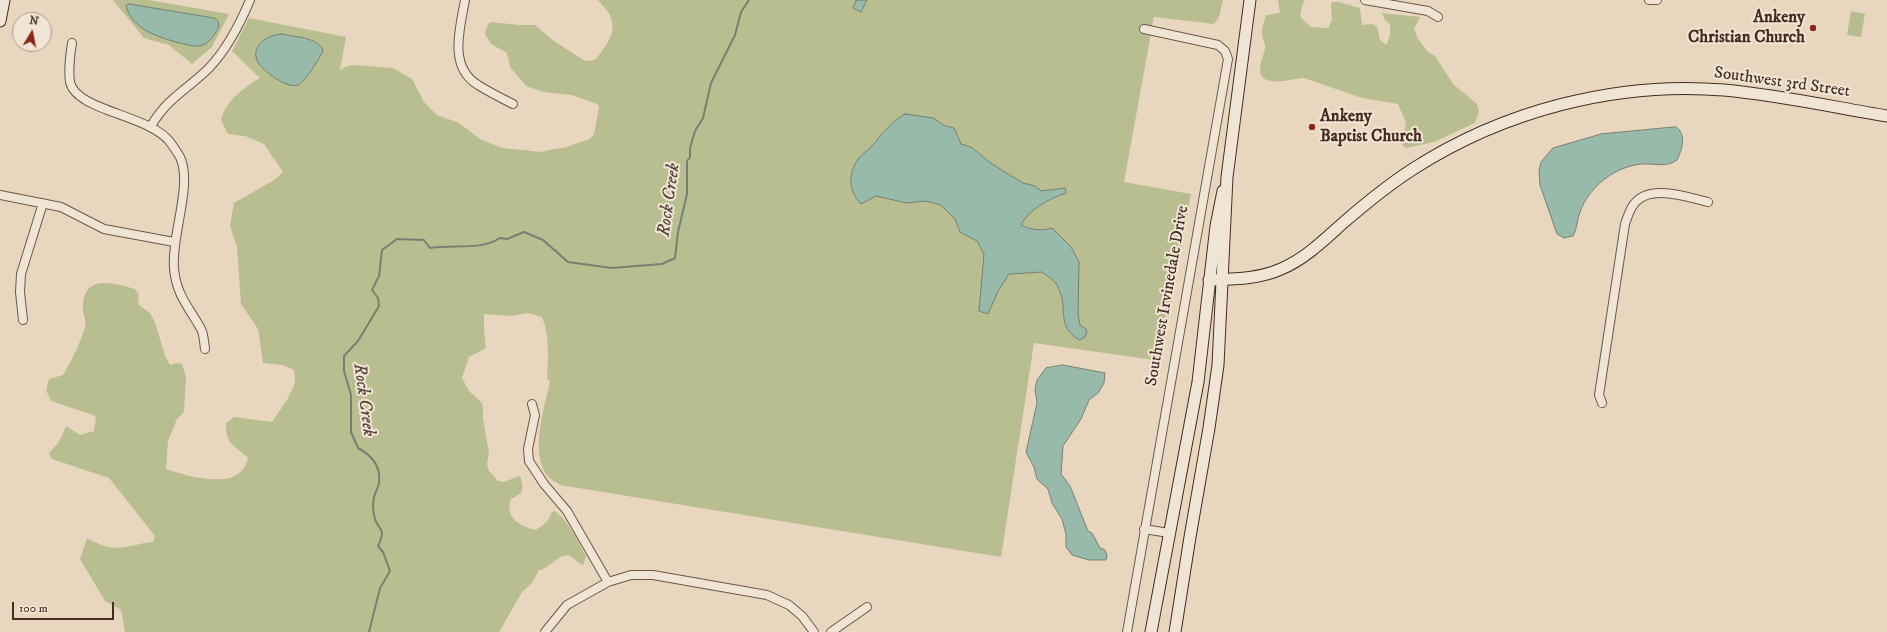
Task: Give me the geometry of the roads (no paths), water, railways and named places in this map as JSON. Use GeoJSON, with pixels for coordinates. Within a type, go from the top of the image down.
{"type":"FeatureCollection","features":[{"type":"Feature","properties":{"kind":"main road"},"geometry":{"type":"LineString","coordinates":[[0,21],[4,0]]}},
{"type":"Feature","properties":{"kind":"main road","name":"Southwest Irvinedale Drive"},"geometry":{"type":"LineString","coordinates":[[1175,632],[1218,365],[1227,177],[1250,0]]}},
{"type":"Feature","properties":{"kind":"main road","name":"Southwest 3rd Street"},"geometry":{"type":"LineString","coordinates":[[1209,280],[1251,277],[1270,273],[1290,265],[1307,254],[1389,186],[1433,157],[1479,132],[1536,111],[1563,104],[1618,94],[1672,89],[1697,89],[1750,93],[1887,116]]}},
{"type":"Feature","properties":{"kind":"main road","name":"Southwest Irvinedale Drive"},"geometry":{"type":"LineString","coordinates":[[1151,632],[1198,382],[1220,197],[1227,177]]}},
{"type":"Feature","properties":{"kind":"street"},"geometry":{"type":"LineString","coordinates":[[151,126],[168,102],[209,68],[230,41],[250,0]]}},
{"type":"Feature","properties":{"kind":"street"},"geometry":{"type":"LineString","coordinates":[[466,0],[458,42],[458,52],[461,65],[468,77],[476,84],[513,104]]}},
{"type":"Feature","properties":{"kind":"street"},"geometry":{"type":"LineString","coordinates":[[1365,0],[1428,11],[1438,17]]}},
{"type":"Feature","properties":{"kind":"street"},"geometry":{"type":"LineString","coordinates":[[1649,0],[1657,0]]}},
{"type":"Feature","properties":{"kind":"street","name":"Southwest Irvinedale Drive"},"geometry":{"type":"LineString","coordinates":[[1127,632],[1228,59],[1225,51],[1218,45],[1144,29]]}},
{"type":"Feature","properties":{"kind":"street"},"geometry":{"type":"LineString","coordinates":[[72,43],[69,63],[70,83],[76,93],[90,102],[151,126],[168,140],[180,158],[185,184],[174,242],[174,269],[178,289],[184,304],[202,330],[205,349]]}},
{"type":"Feature","properties":{"kind":"street"},"geometry":{"type":"LineString","coordinates":[[1602,403],[1599,395],[1625,224],[1632,206],[1642,197],[1658,193],[1708,202]]}},
{"type":"Feature","properties":{"kind":"street"},"geometry":{"type":"LineString","coordinates":[[0,195],[43,203],[71,211],[104,229],[174,242]]}},
{"type":"Feature","properties":{"kind":"street"},"geometry":{"type":"LineString","coordinates":[[23,320],[20,292],[21,274],[43,203]]}},
{"type":"Feature","properties":{"kind":"street"},"geometry":{"type":"LineString","coordinates":[[532,404],[535,415],[528,449],[529,461],[544,484],[567,510],[608,582]]}},
{"type":"Feature","properties":{"kind":"street"},"geometry":{"type":"LineString","coordinates":[[1144,529],[1169,533]]}},
{"type":"Feature","properties":{"kind":"street"},"geometry":{"type":"LineString","coordinates":[[545,632],[567,605],[608,582],[631,575],[653,575],[767,595],[790,605],[802,616],[814,632]]}},
{"type":"Feature","properties":{"kind":"street"},"geometry":{"type":"LineString","coordinates":[[832,632],[868,607]]}},
{"type":"Feature","properties":{"kind":"waterway","name":"Rock Creek"},"geometry":{"type":"LineString","coordinates":[[369,632],[380,588],[390,571],[383,552],[378,546],[382,531],[375,520],[373,504],[379,484],[377,466],[367,454],[358,448],[351,432],[351,395],[344,371],[344,356],[358,341],[379,306],[378,298],[372,290],[379,276],[382,250],[397,239],[424,240],[430,248],[475,246],[492,242],[500,238],[507,239],[524,232],[543,240],[568,262],[612,268],[662,264],[675,258],[678,232],[687,194],[687,161],[690,157],[690,148],[695,131],[703,118],[711,83],[735,35],[741,12],[749,0]]}},
{"type":"Feature","properties":{"kind":"place","name":"Ankeny Christian Church"},"geometry":{"type":"Point","coordinates":[1813,28]}},
{"type":"Feature","properties":{"kind":"place","name":"Ankeny Baptist Church"},"geometry":{"type":"Point","coordinates":[1312,127]}}]}
